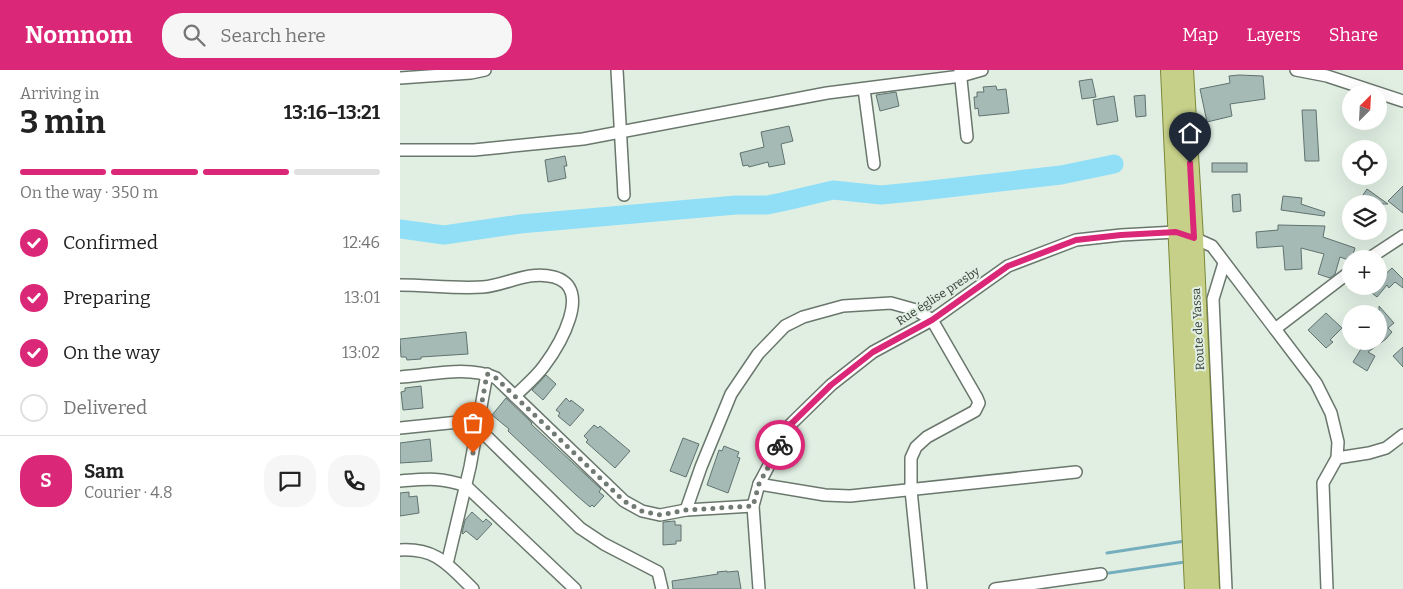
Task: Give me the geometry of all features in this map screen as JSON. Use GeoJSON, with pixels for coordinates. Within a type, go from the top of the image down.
{"type":"FeatureCollection","features":[{"type":"Feature","properties":{"kind":"main road","name":"Route de Yassa"},"geometry":{"type":"LineString","coordinates":[[1177,71],[1176,232],[1200,555],[1210,589]]}},
{"type":"Feature","properties":{"kind":"main road","name":"Route de Yassa"},"geometry":{"type":"LineString","coordinates":[[1177,71],[1194,238],[1200,555],[1194,589]]}},
{"type":"Feature","properties":{"kind":"street"},"geometry":{"type":"LineString","coordinates":[[400,78],[471,74],[485,70]]}},
{"type":"Feature","properties":{"kind":"street"},"geometry":{"type":"LineString","coordinates":[[617,70],[624,195]]}},
{"type":"Feature","properties":{"kind":"street"},"geometry":{"type":"LineString","coordinates":[[400,150],[474,150],[583,139],[621,130],[827,93],[982,70]]}},
{"type":"Feature","properties":{"kind":"street"},"geometry":{"type":"LineString","coordinates":[[1177,71],[1189,70]]}},
{"type":"Feature","properties":{"kind":"street"},"geometry":{"type":"LineString","coordinates":[[1296,70],[1327,76],[1403,101]]}},
{"type":"Feature","properties":{"kind":"street"},"geometry":{"type":"LineString","coordinates":[[961,73],[967,137]]}},
{"type":"Feature","properties":{"kind":"street"},"geometry":{"type":"LineString","coordinates":[[864,89],[874,164]]}},
{"type":"Feature","properties":{"kind":"street"},"geometry":{"type":"LineString","coordinates":[[1176,232],[1212,246],[1316,383],[1331,414],[1338,442],[1337,458],[1324,483],[1327,589]]}},
{"type":"Feature","properties":{"kind":"street","name":"Rue église presby"},"geometry":{"type":"LineString","coordinates":[[759,589],[753,506],[759,484],[791,424],[831,385],[873,352],[932,320],[1008,266],[1076,240],[1176,232]]}},
{"type":"Feature","properties":{"kind":"street"},"geometry":{"type":"LineString","coordinates":[[1382,250],[1403,236]]}},
{"type":"Feature","properties":{"kind":"street"},"geometry":{"type":"LineString","coordinates":[[1224,264],[1213,299],[1226,589]]}},
{"type":"Feature","properties":{"kind":"street"},"geometry":{"type":"LineString","coordinates":[[400,285],[452,288],[486,287],[517,278],[539,275],[553,276],[564,281],[572,292],[573,307],[561,341],[543,367],[515,396]]}},
{"type":"Feature","properties":{"kind":"street"},"geometry":{"type":"LineString","coordinates":[[1275,329],[1342,278]]}},
{"type":"Feature","properties":{"kind":"street"},"geometry":{"type":"LineString","coordinates":[[686,510],[701,467],[731,394],[758,354],[785,326],[802,317],[844,306],[891,303],[916,310],[932,320],[979,403],[975,411],[926,437],[916,447],[911,458],[911,490],[921,589]]}},
{"type":"Feature","properties":{"kind":"street"},"geometry":{"type":"LineString","coordinates":[[400,377],[468,371],[487,374],[496,378],[624,501],[642,511],[660,515],[686,510],[753,506]]}},
{"type":"Feature","properties":{"kind":"street"},"geometry":{"type":"LineString","coordinates":[[447,564],[466,486],[487,374]]}},
{"type":"Feature","properties":{"kind":"street"},"geometry":{"type":"LineString","coordinates":[[400,428],[459,422],[477,427],[580,528],[604,544],[658,572],[662,589]]}},
{"type":"Feature","properties":{"kind":"street"},"geometry":{"type":"LineString","coordinates":[[1337,458],[1386,448],[1403,436]]}},
{"type":"Feature","properties":{"kind":"street"},"geometry":{"type":"LineString","coordinates":[[759,484],[825,495],[850,496],[1076,472]]}},
{"type":"Feature","properties":{"kind":"street"},"geometry":{"type":"LineString","coordinates":[[400,481],[431,478],[448,479],[466,486],[575,589]]}},
{"type":"Feature","properties":{"kind":"street"},"geometry":{"type":"LineString","coordinates":[[400,550],[417,549],[432,554],[447,564],[473,589]]}},
{"type":"Feature","properties":{"kind":"street"},"geometry":{"type":"LineString","coordinates":[[995,589],[1101,574]]}},
{"type":"Feature","properties":{"kind":"building"},"geometry":{"type":"Polygon","coordinates":[[[1229,76],[1263,76],[1265,99],[1230,104],[1232,116],[1207,122],[1200,89],[1230,83],[1229,76]]]}},
{"type":"Feature","properties":{"kind":"building"},"geometry":{"type":"Polygon","coordinates":[[[1092,79],[1096,97],[1082,99],[1079,81],[1092,79]]]}},
{"type":"Feature","properties":{"kind":"building"},"geometry":{"type":"Polygon","coordinates":[[[996,86],[997,90],[1006,89],[1009,113],[979,116],[978,108],[975,109],[974,97],[977,97],[977,92],[984,92],[983,87],[996,86]]]}},
{"type":"Feature","properties":{"kind":"building"},"geometry":{"type":"Polygon","coordinates":[[[896,92],[899,106],[880,111],[876,95],[896,92]]]}},
{"type":"Feature","properties":{"kind":"building"},"geometry":{"type":"Polygon","coordinates":[[[1145,95],[1146,116],[1136,117],[1134,96],[1145,95]]]}},
{"type":"Feature","properties":{"kind":"building"},"geometry":{"type":"Polygon","coordinates":[[[1114,96],[1118,121],[1097,125],[1093,100],[1114,96]]]}},
{"type":"Feature","properties":{"kind":"building"},"geometry":{"type":"Polygon","coordinates":[[[1302,110],[1316,110],[1319,161],[1305,161],[1302,110]]]}},
{"type":"Feature","properties":{"kind":"building"},"geometry":{"type":"Polygon","coordinates":[[[789,126],[793,141],[781,144],[785,164],[769,167],[768,162],[749,167],[748,165],[743,166],[740,153],[764,147],[761,132],[789,126]]]}},
{"type":"Feature","properties":{"kind":"building"},"geometry":{"type":"Polygon","coordinates":[[[565,156],[567,166],[564,166],[566,178],[548,182],[545,160],[565,156]]]}},
{"type":"Feature","properties":{"kind":"building"},"geometry":{"type":"Polygon","coordinates":[[[1212,163],[1247,163],[1247,172],[1212,172],[1212,163]]]}},
{"type":"Feature","properties":{"kind":"building"},"geometry":{"type":"Polygon","coordinates":[[[1403,186],[1403,213],[1388,201],[1403,186]]]}},
{"type":"Feature","properties":{"kind":"building"},"geometry":{"type":"Polygon","coordinates":[[[1367,189],[1375,195],[1363,195],[1367,189]]]}},
{"type":"Feature","properties":{"kind":"building"},"geometry":{"type":"Polygon","coordinates":[[[1240,194],[1241,211],[1233,212],[1232,195],[1240,194]]]}},
{"type":"Feature","properties":{"kind":"building"},"geometry":{"type":"Polygon","coordinates":[[[1283,196],[1302,198],[1301,204],[1325,212],[1324,216],[1281,210],[1283,196]]]}},
{"type":"Feature","properties":{"kind":"building"},"geometry":{"type":"Polygon","coordinates":[[[1278,225],[1325,226],[1323,237],[1355,248],[1354,250],[1342,250],[1342,258],[1340,257],[1335,274],[1330,278],[1318,274],[1324,254],[1301,248],[1302,269],[1285,270],[1283,246],[1257,248],[1256,232],[1278,230],[1278,225]]]}},
{"type":"Feature","properties":{"kind":"building"},"geometry":{"type":"Polygon","coordinates":[[[1392,268],[1403,279],[1403,288],[1395,282],[1389,288],[1387,285],[1387,273],[1392,268]]]}},
{"type":"Feature","properties":{"kind":"building"},"geometry":{"type":"Polygon","coordinates":[[[1326,313],[1342,328],[1330,340],[1333,342],[1326,348],[1308,330],[1326,313]]]}},
{"type":"Feature","properties":{"kind":"building"},"geometry":{"type":"Polygon","coordinates":[[[1387,315],[1394,323],[1388,328],[1392,332],[1387,338],[1387,315]]]}},
{"type":"Feature","properties":{"kind":"building"},"geometry":{"type":"Polygon","coordinates":[[[466,332],[468,354],[421,357],[421,359],[407,360],[406,357],[401,357],[400,339],[466,332]]]}},
{"type":"Feature","properties":{"kind":"building"},"geometry":{"type":"Polygon","coordinates":[[[1403,347],[1403,367],[1393,356],[1403,347]]]}},
{"type":"Feature","properties":{"kind":"building"},"geometry":{"type":"Polygon","coordinates":[[[1360,350],[1371,350],[1368,352],[1375,356],[1367,371],[1353,362],[1360,350]]]}},
{"type":"Feature","properties":{"kind":"building"},"geometry":{"type":"Polygon","coordinates":[[[546,375],[556,384],[543,400],[532,390],[546,375]]]}},
{"type":"Feature","properties":{"kind":"building"},"geometry":{"type":"Polygon","coordinates":[[[421,386],[423,408],[403,410],[401,392],[405,391],[405,388],[421,386]]]}},
{"type":"Feature","properties":{"kind":"building"},"geometry":{"type":"Polygon","coordinates":[[[506,398],[601,489],[599,492],[604,496],[594,507],[592,505],[590,507],[576,495],[508,431],[509,429],[492,415],[506,398]]]}},
{"type":"Feature","properties":{"kind":"building"},"geometry":{"type":"Polygon","coordinates":[[[566,398],[584,410],[570,426],[558,416],[560,413],[556,410],[566,398]]]}},
{"type":"Feature","properties":{"kind":"building"},"geometry":{"type":"Polygon","coordinates":[[[594,425],[598,428],[600,426],[630,451],[615,468],[586,442],[588,440],[584,436],[594,425]]]}},
{"type":"Feature","properties":{"kind":"building"},"geometry":{"type":"Polygon","coordinates":[[[683,438],[699,444],[686,477],[670,471],[683,438]]]}},
{"type":"Feature","properties":{"kind":"building"},"geometry":{"type":"Polygon","coordinates":[[[430,439],[432,461],[400,463],[400,443],[430,439]]]}},
{"type":"Feature","properties":{"kind":"building"},"geometry":{"type":"Polygon","coordinates":[[[724,446],[739,452],[737,457],[740,458],[728,493],[707,485],[719,450],[722,451],[724,446]]]}},
{"type":"Feature","properties":{"kind":"building"},"geometry":{"type":"Polygon","coordinates":[[[409,492],[409,497],[417,496],[419,513],[400,516],[400,493],[409,492]]]}},
{"type":"Feature","properties":{"kind":"building"},"geometry":{"type":"Polygon","coordinates":[[[472,512],[483,522],[486,519],[492,524],[477,540],[466,531],[462,533],[465,520],[472,512]]]}},
{"type":"Feature","properties":{"kind":"building"},"geometry":{"type":"Polygon","coordinates":[[[675,521],[675,525],[681,525],[681,541],[676,541],[676,544],[663,545],[663,522],[675,521]]]}},
{"type":"Feature","properties":{"kind":"building"},"geometry":{"type":"Polygon","coordinates":[[[727,571],[738,571],[741,589],[673,589],[672,581],[727,571]]]}},
{"type":"Feature","properties":{"kind":"waterway"},"geometry":{"type":"LineString","coordinates":[[400,229],[444,235],[520,224],[736,205],[767,205],[833,190],[881,195],[922,191],[1061,175],[1114,164]]}},
{"type":"Feature","properties":{"kind":"waterway"},"geometry":{"type":"LineString","coordinates":[[1107,553],[1185,541]]}},
{"type":"Feature","properties":{"kind":"waterway"},"geometry":{"type":"LineString","coordinates":[[1109,573],[1185,562]]}},
{"type":"Feature","properties":{"kind":"way so far"},"geometry":{"type":"LineString","coordinates":[[473,453],[487,374],[496,378],[624,501],[642,511],[660,515],[686,510],[753,506],[759,484],[780,445]]}},
{"type":"Feature","properties":{"kind":"route"},"geometry":{"type":"LineString","coordinates":[[780,445],[791,424],[831,385],[873,352],[932,320],[1008,266],[1076,240],[1176,232],[1194,238],[1190,163]]}}]}
